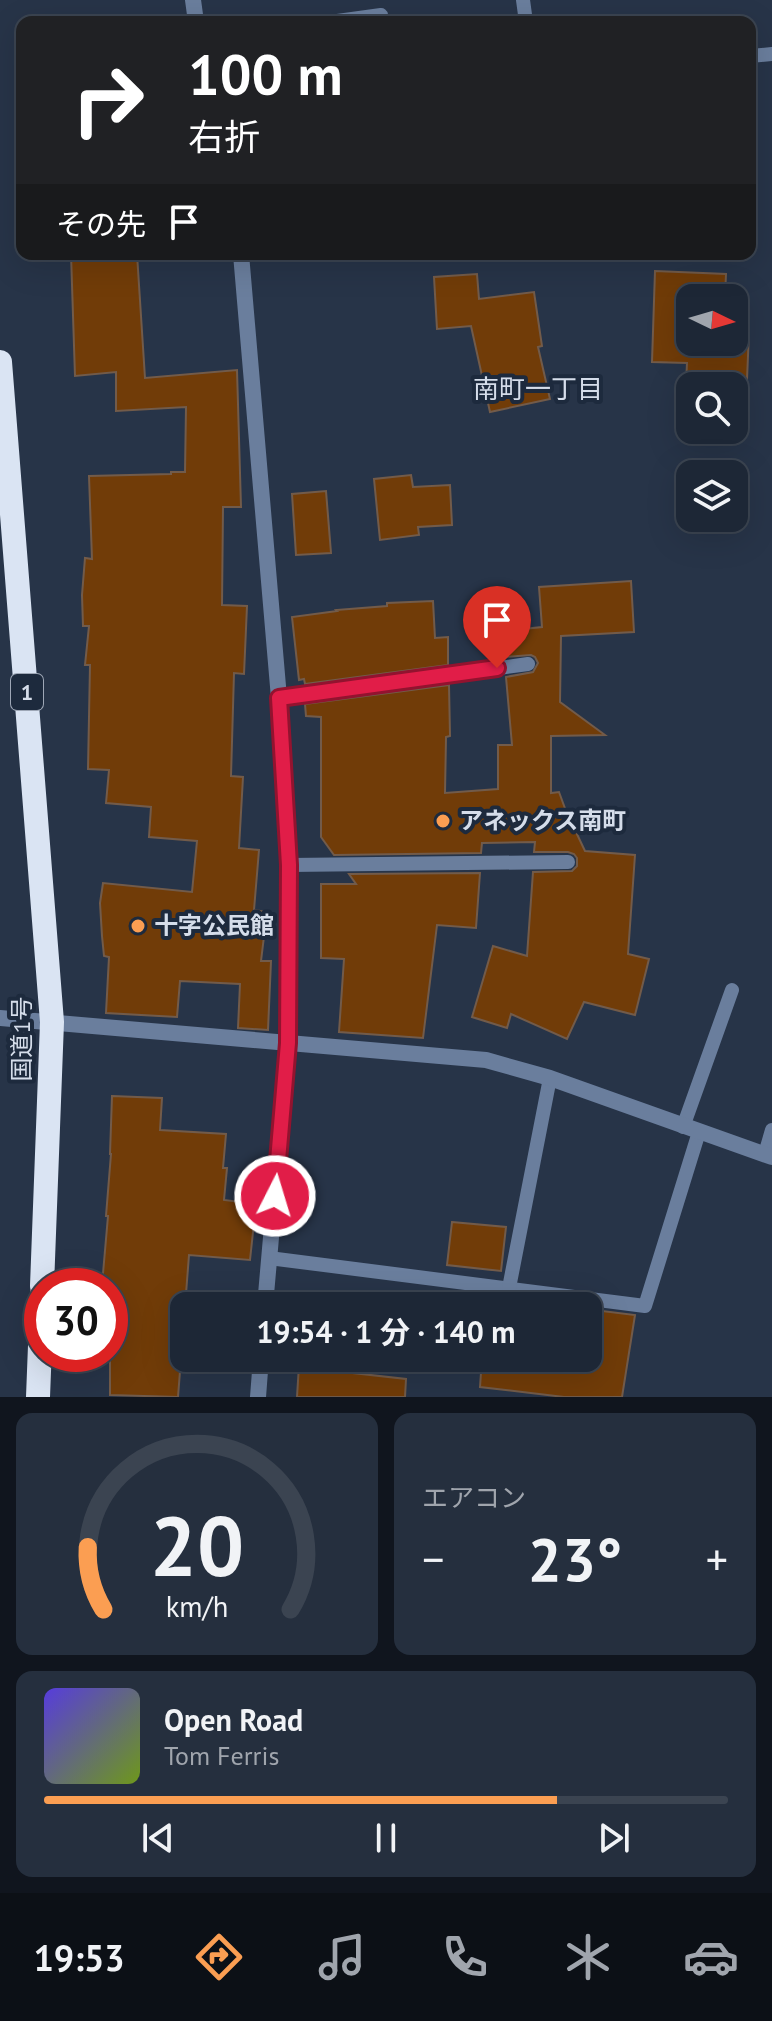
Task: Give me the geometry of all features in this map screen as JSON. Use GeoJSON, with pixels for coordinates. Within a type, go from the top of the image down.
{"type":"FeatureCollection","features":[{"type":"Feature","properties":{"kind":"highway","name":"国道1号"},"geometry":{"type":"LineString","coordinates":[[0,362],[4,448],[52,1022],[43,1268]]}},
{"type":"Feature","properties":{"kind":"highway"},"geometry":{"type":"LineString","coordinates":[[38,1397],[39,1372]]}},
{"type":"Feature","properties":{"kind":"street"},"geometry":{"type":"LineString","coordinates":[[242,260],[279,698],[289,865],[288,1043],[266,1292]]}},
{"type":"Feature","properties":{"kind":"street"},"geometry":{"type":"LineString","coordinates":[[0,1018],[486,1060],[550,1078],[768,1156]]}},
{"type":"Feature","properties":{"kind":"street"},"geometry":{"type":"LineString","coordinates":[[258,1397],[260,1372]]}},
{"type":"Feature","properties":{"kind":"lane"},"geometry":{"type":"LineString","coordinates":[[374,16],[381,15]]}},
{"type":"Feature","properties":{"kind":"lane"},"geometry":{"type":"LineString","coordinates":[[279,698],[528,664]]}},
{"type":"Feature","properties":{"kind":"lane"},"geometry":{"type":"LineString","coordinates":[[289,865],[568,862]]}},
{"type":"Feature","properties":{"kind":"lane"},"geometry":{"type":"LineString","coordinates":[[269,1258],[645,1306],[691,1129],[732,990]]}},
{"type":"Feature","properties":{"kind":"lane"},"geometry":{"type":"LineString","coordinates":[[509,1288],[550,1078]]}},
{"type":"Feature","properties":{"kind":"lane"},"geometry":{"type":"LineString","coordinates":[[768,1156],[772,1130]]}},
{"type":"Feature","properties":{"kind":"building"},"geometry":{"type":"Polygon","coordinates":[[[71,260],[137,260],[145,378],[237,370],[241,507],[223,507],[222,605],[247,606],[244,674],[234,673],[231,776],[243,777],[239,848],[259,850],[254,910],[267,912],[261,961],[271,961],[268,1030],[238,1028],[240,984],[180,981],[177,1017],[106,1013],[109,957],[104,956],[102,936],[100,903],[103,883],[192,892],[197,841],[149,837],[151,807],[106,803],[109,770],[88,769],[90,665],[85,665],[89,626],[83,626],[82,595],[85,558],[92,559],[89,476],[185,472],[186,407],[116,411],[116,372],[75,376],[71,260]]]}},
{"type":"Feature","properties":{"kind":"building"},"geometry":{"type":"Polygon","coordinates":[[[655,271],[726,274],[726,284],[676,284],[676,356],[748,356],[747,372],[687,372],[687,363],[652,362],[655,271]]]}},
{"type":"Feature","properties":{"kind":"building"},"geometry":{"type":"Polygon","coordinates":[[[477,274],[479,299],[534,292],[542,346],[538,347],[550,399],[490,412],[471,326],[437,329],[434,277],[477,274]]]}},
{"type":"Feature","properties":{"kind":"building"},"geometry":{"type":"Polygon","coordinates":[[[411,475],[413,487],[450,485],[452,525],[418,527],[419,535],[380,540],[374,479],[411,475]]]}},
{"type":"Feature","properties":{"kind":"building"},"geometry":{"type":"Polygon","coordinates":[[[326,491],[331,553],[296,555],[292,494],[326,491]]]}},
{"type":"Feature","properties":{"kind":"building"},"geometry":{"type":"Polygon","coordinates":[[[631,581],[634,632],[561,636],[560,702],[605,735],[551,736],[551,793],[559,792],[585,851],[635,855],[628,954],[649,959],[635,1015],[584,1002],[567,1039],[511,1014],[507,1028],[472,1017],[493,946],[527,956],[533,872],[572,871],[577,866],[577,858],[568,852],[534,852],[535,842],[482,843],[481,853],[334,855],[321,837],[321,717],[306,716],[305,704],[449,685],[450,736],[446,737],[445,793],[498,789],[498,745],[512,745],[506,677],[533,672],[538,663],[531,655],[504,657],[502,631],[542,627],[539,587],[631,581]]]}},
{"type":"Feature","properties":{"kind":"building"},"geometry":{"type":"Polygon","coordinates":[[[433,601],[435,638],[448,637],[448,665],[305,684],[304,679],[299,680],[292,617],[387,606],[387,603],[433,601]]]}},
{"type":"Feature","properties":{"kind":"building"},"geometry":{"type":"Polygon","coordinates":[[[480,873],[476,928],[437,925],[423,1038],[339,1032],[344,959],[321,958],[321,884],[356,884],[349,874],[480,873]]]}},
{"type":"Feature","properties":{"kind":"building"},"geometry":{"type":"Polygon","coordinates":[[[112,1096],[162,1098],[160,1130],[226,1134],[224,1200],[256,1204],[250,1260],[189,1255],[186,1292],[170,1292],[170,1372],[180,1372],[178,1397],[110,1395],[110,1372],[128,1372],[128,1268],[103,1268],[112,1096]]]}},
{"type":"Feature","properties":{"kind":"building"},"geometry":{"type":"Polygon","coordinates":[[[452,1222],[506,1227],[501,1271],[447,1265],[452,1222]]]}},
{"type":"Feature","properties":{"kind":"building"},"geometry":{"type":"Polygon","coordinates":[[[602,1311],[635,1315],[622,1397],[564,1397],[480,1387],[481,1372],[602,1372],[602,1311]]]}},
{"type":"Feature","properties":{"kind":"building"},"geometry":{"type":"Polygon","coordinates":[[[299,1372],[353,1372],[406,1379],[405,1397],[297,1397],[299,1372]]]}},
{"type":"Feature","properties":{"kind":"place","name":"アネックス南町"},"geometry":{"type":"Point","coordinates":[443,821]}},
{"type":"Feature","properties":{"kind":"place","name":"十字公民館"},"geometry":{"type":"Point","coordinates":[138,926]}},
{"type":"Feature","properties":{"kind":"district","name":"南町一丁目"},"geometry":{"type":"Point","coordinates":[538,389]}},
{"type":"Feature","properties":{"kind":"route"},"geometry":{"type":"LineString","coordinates":[[275,1196],[288,1043],[289,865],[279,698],[497,668]]}}]}
